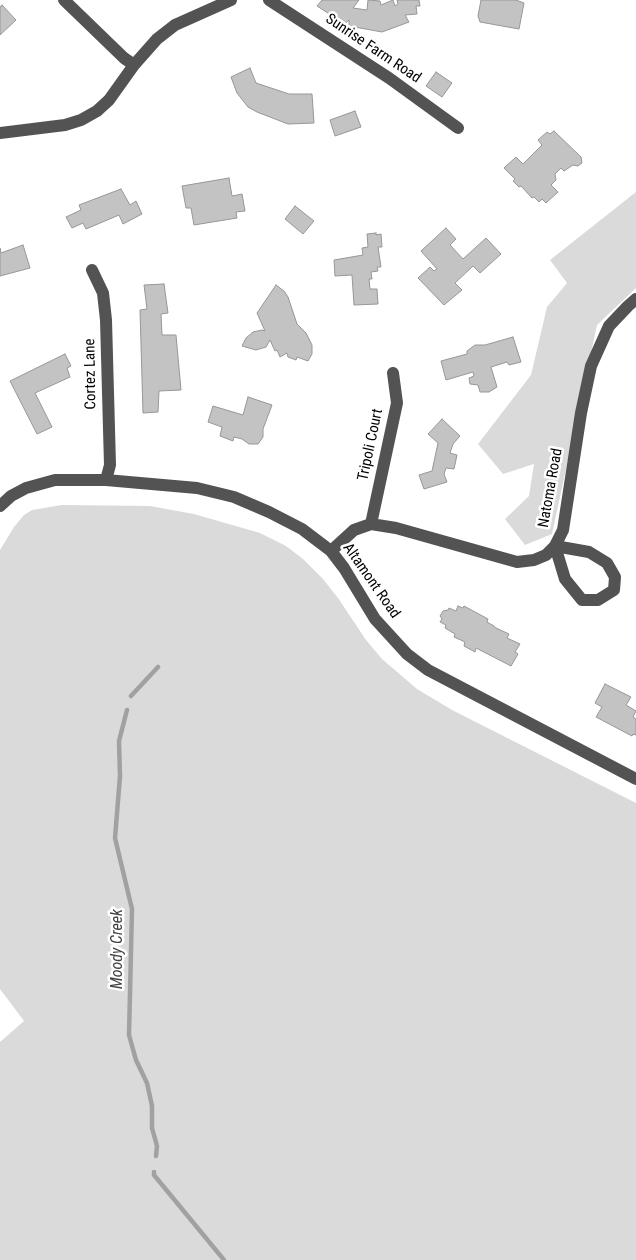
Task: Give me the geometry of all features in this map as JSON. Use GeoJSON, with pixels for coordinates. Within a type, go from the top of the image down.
{"type":"FeatureCollection","features":[{"type":"Feature","properties":{"kind":"street"},"geometry":{"type":"LineString","coordinates":[[64,0],[124,58],[134,65]]}},
{"type":"Feature","properties":{"kind":"street"},"geometry":{"type":"LineString","coordinates":[[0,133],[65,125],[81,120],[97,111],[109,100],[134,65],[157,39],[175,25],[231,0]]}},
{"type":"Feature","properties":{"kind":"street","name":"Sunrise Farm Road"},"geometry":{"type":"LineString","coordinates":[[269,0],[389,78],[458,128]]}},
{"type":"Feature","properties":{"kind":"street","name":"Cortez Lane"},"geometry":{"type":"LineString","coordinates":[[92,270],[103,293],[106,320],[110,466],[106,480]]}},
{"type":"Feature","properties":{"kind":"street","name":"Natoma Road"},"geometry":{"type":"LineString","coordinates":[[371,524],[396,528],[475,552],[517,562],[534,560],[546,555],[555,546],[563,530],[579,422],[591,366],[609,326],[636,299]]}},
{"type":"Feature","properties":{"kind":"street","name":"Tripoli Court"},"geometry":{"type":"LineString","coordinates":[[371,524],[397,403],[393,373]]}},
{"type":"Feature","properties":{"kind":"street","name":"Altamont Road"},"geometry":{"type":"LineString","coordinates":[[0,506],[11,496],[26,488],[55,480],[106,480],[197,488],[234,497],[269,512],[302,529],[331,551],[344,568],[375,619],[407,654],[428,670],[636,779]]}},
{"type":"Feature","properties":{"kind":"street"},"geometry":{"type":"LineString","coordinates":[[331,551],[354,530],[371,524]]}},
{"type":"Feature","properties":{"kind":"street"},"geometry":{"type":"LineString","coordinates":[[555,546],[589,552],[607,563],[615,577],[614,590],[598,600],[582,600],[565,579],[555,546]]}},
{"type":"Feature","properties":{"kind":"shaded area"},"geometry":{"type":"Polygon","coordinates":[[[636,192],[636,288],[597,325],[552,534],[525,545],[505,519],[529,496],[534,464],[503,474],[478,444],[531,375],[547,307],[567,283],[550,260],[636,192]]]}},
{"type":"Feature","properties":{"kind":"shaded area"},"geometry":{"type":"Polygon","coordinates":[[[62,505],[150,506],[194,514],[260,533],[286,546],[303,559],[323,579],[366,640],[382,659],[417,689],[452,710],[636,803],[636,1260],[0,1260],[0,1042],[24,1021],[0,989],[0,550],[24,515],[32,510],[62,505]]]}},
{"type":"Feature","properties":{"kind":"building"},"geometry":{"type":"Polygon","coordinates":[[[322,0],[359,0],[353,8],[367,10],[368,0],[380,1],[381,5],[393,0],[395,6],[398,4],[397,0],[419,0],[420,6],[416,6],[417,14],[405,15],[409,22],[382,32],[349,26],[349,20],[345,24],[317,6],[322,0]]]}},
{"type":"Feature","properties":{"kind":"building"},"geometry":{"type":"Polygon","coordinates":[[[481,0],[516,0],[524,3],[519,29],[480,22],[478,16],[481,0]]]}},
{"type":"Feature","properties":{"kind":"building"},"geometry":{"type":"Polygon","coordinates":[[[2,5],[16,20],[0,35],[0,6],[2,5]]]}},
{"type":"Feature","properties":{"kind":"building"},"geometry":{"type":"Polygon","coordinates":[[[250,68],[256,83],[289,94],[312,94],[314,123],[288,124],[248,107],[237,93],[231,77],[250,68]]]}},
{"type":"Feature","properties":{"kind":"building"},"geometry":{"type":"Polygon","coordinates":[[[436,72],[452,83],[442,97],[426,86],[436,72]]]}},
{"type":"Feature","properties":{"kind":"building"},"geometry":{"type":"Polygon","coordinates":[[[355,111],[361,127],[335,136],[330,120],[355,111]]]}},
{"type":"Feature","properties":{"kind":"building"},"geometry":{"type":"Polygon","coordinates":[[[554,131],[581,157],[582,163],[578,166],[573,165],[564,171],[561,168],[555,174],[556,180],[551,185],[558,192],[546,203],[542,199],[539,202],[534,197],[532,198],[521,186],[519,187],[513,181],[515,179],[504,168],[516,157],[523,164],[542,145],[538,140],[547,132],[550,134],[554,131]]]}},
{"type":"Feature","properties":{"kind":"building"},"geometry":{"type":"Polygon","coordinates":[[[229,178],[232,196],[242,194],[245,211],[236,212],[237,218],[194,225],[191,208],[186,208],[182,186],[229,178]]]}},
{"type":"Feature","properties":{"kind":"building"},"geometry":{"type":"Polygon","coordinates":[[[121,189],[130,205],[136,201],[142,214],[123,224],[119,215],[86,229],[83,223],[72,228],[66,217],[81,210],[79,205],[121,189]]]}},
{"type":"Feature","properties":{"kind":"building"},"geometry":{"type":"Polygon","coordinates":[[[295,206],[314,221],[303,234],[285,219],[295,206]]]}},
{"type":"Feature","properties":{"kind":"building"},"geometry":{"type":"Polygon","coordinates":[[[446,228],[456,239],[450,245],[463,259],[486,238],[501,254],[480,273],[473,266],[455,283],[462,290],[444,305],[418,278],[430,267],[434,271],[437,269],[421,251],[446,228]]]}},
{"type":"Feature","properties":{"kind":"building"},"geometry":{"type":"Polygon","coordinates":[[[376,233],[376,235],[381,234],[382,247],[378,247],[381,267],[377,267],[378,271],[371,272],[372,279],[369,279],[370,289],[377,289],[378,304],[354,305],[352,275],[335,276],[334,260],[363,255],[362,248],[368,247],[367,234],[376,233]]]}},
{"type":"Feature","properties":{"kind":"building"},"geometry":{"type":"Polygon","coordinates":[[[23,245],[30,268],[0,276],[0,248],[1,253],[23,245]]]}},
{"type":"Feature","properties":{"kind":"building"},"geometry":{"type":"Polygon","coordinates":[[[164,284],[168,313],[161,314],[162,335],[176,335],[181,390],[159,391],[158,412],[143,413],[140,310],[147,309],[144,285],[164,284]]]}},
{"type":"Feature","properties":{"kind":"building"},"geometry":{"type":"Polygon","coordinates":[[[276,285],[288,297],[297,324],[306,333],[312,345],[312,354],[308,361],[297,357],[296,360],[288,357],[287,353],[280,357],[270,340],[266,347],[256,350],[242,346],[246,338],[253,332],[265,331],[257,313],[276,285]]]}},
{"type":"Feature","properties":{"kind":"building"},"geometry":{"type":"Polygon","coordinates":[[[513,337],[521,362],[509,365],[507,362],[491,367],[497,387],[489,392],[480,392],[478,385],[470,384],[469,378],[474,376],[473,372],[446,380],[441,361],[467,354],[467,351],[475,345],[485,345],[513,337]]]}},
{"type":"Feature","properties":{"kind":"building"},"geometry":{"type":"Polygon","coordinates":[[[65,354],[71,366],[67,368],[70,377],[35,393],[52,427],[37,434],[10,381],[65,354]]]}},
{"type":"Feature","properties":{"kind":"building"},"geometry":{"type":"Polygon","coordinates":[[[248,397],[272,405],[263,429],[263,437],[258,444],[249,444],[242,439],[234,437],[233,441],[220,436],[222,427],[208,422],[213,406],[243,415],[248,397]]]}},
{"type":"Feature","properties":{"kind":"building"},"geometry":{"type":"Polygon","coordinates":[[[442,419],[460,436],[453,444],[450,453],[457,455],[454,469],[446,468],[444,474],[447,482],[424,489],[419,475],[432,471],[438,443],[428,434],[442,419]]]}},
{"type":"Feature","properties":{"kind":"building"},"geometry":{"type":"Polygon","coordinates":[[[458,606],[463,608],[464,606],[488,619],[487,622],[494,627],[509,634],[507,638],[520,644],[515,652],[518,654],[511,666],[476,648],[475,652],[464,646],[465,642],[454,637],[455,634],[445,628],[446,625],[440,622],[442,619],[440,616],[443,611],[449,608],[456,611],[458,606]]]}},
{"type":"Feature","properties":{"kind":"building"},"geometry":{"type":"Polygon","coordinates":[[[605,684],[631,697],[626,705],[636,711],[633,717],[636,719],[636,735],[633,734],[632,736],[596,717],[602,707],[595,703],[605,684]]]}},
{"type":"Feature","properties":{"kind":"waterway","name":"Moody Creek"},"geometry":{"type":"LineString","coordinates":[[131,696],[158,667]]}},
{"type":"Feature","properties":{"kind":"waterway","name":"Moody Creek"},"geometry":{"type":"LineString","coordinates":[[127,710],[119,741],[120,776],[115,838],[132,909],[129,1035],[136,1060],[147,1083],[152,1106],[152,1128],[157,1146],[156,1156]]}},
{"type":"Feature","properties":{"kind":"waterway","name":"Moody Creek"},"geometry":{"type":"LineString","coordinates":[[154,1172],[154,1175],[224,1260]]}}]}
